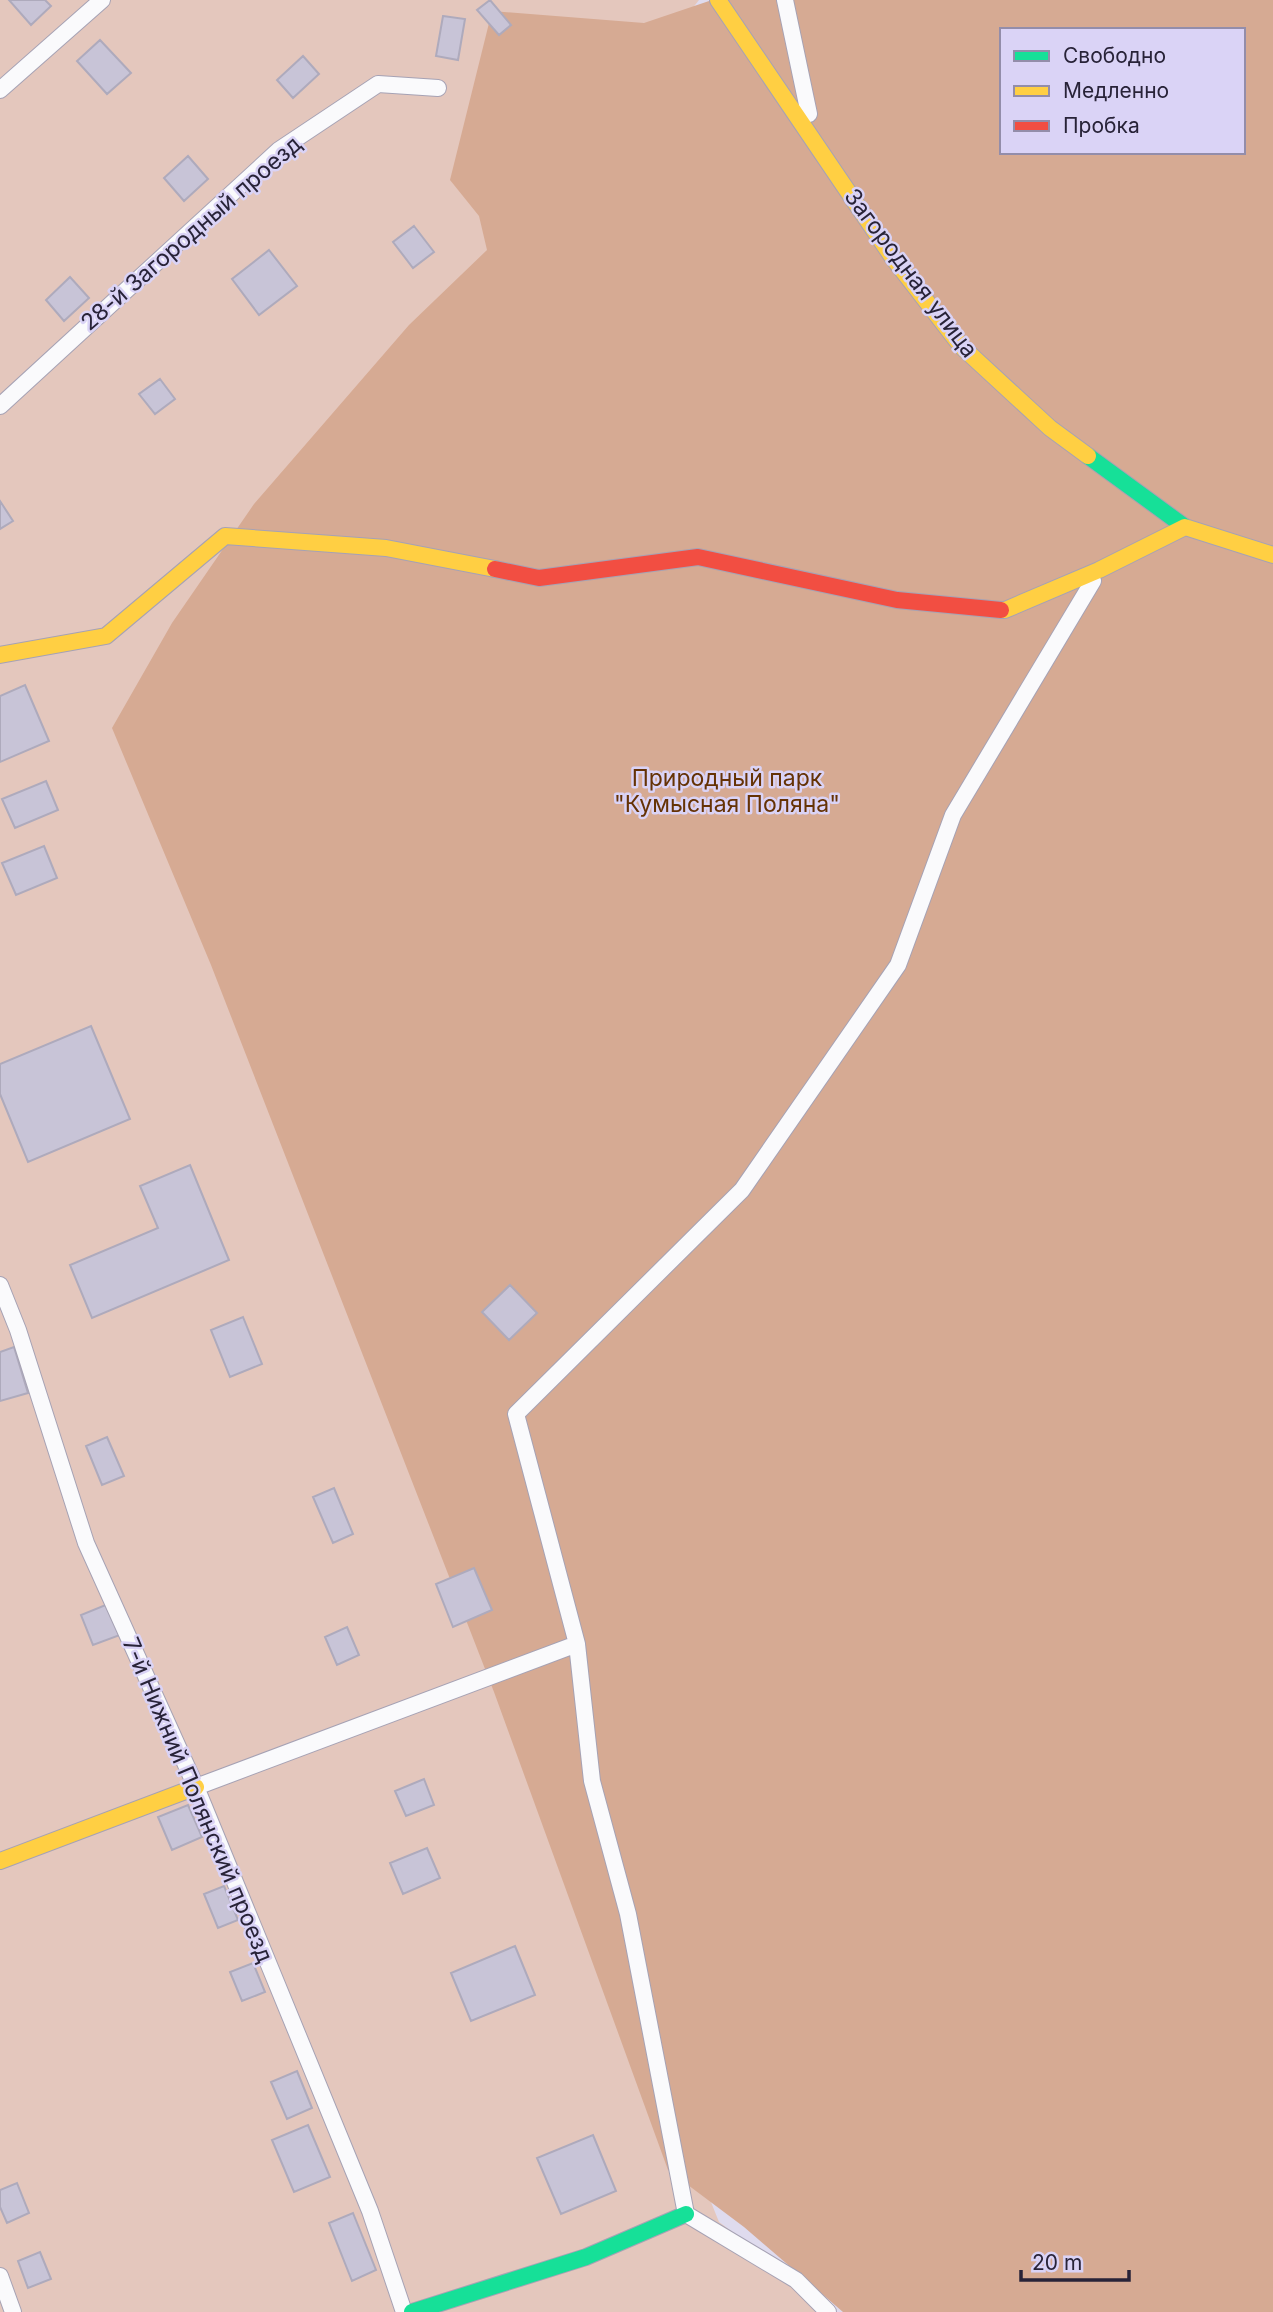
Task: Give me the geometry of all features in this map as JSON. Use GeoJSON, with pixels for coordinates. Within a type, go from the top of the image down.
{"type":"FeatureCollection","features":[{"type":"Feature","properties":{"kind":"street","name":"Загородная улица"},"geometry":{"type":"LineString","coordinates":[[718,0],[893,258],[961,346],[1050,428],[1185,527],[1273,555]]}},
{"type":"Feature","properties":{"kind":"street"},"geometry":{"type":"LineString","coordinates":[[0,655],[106,636],[225,536],[386,548],[539,578],[698,557],[897,600],[1005,610],[1100,570],[1185,527]]}},
{"type":"Feature","properties":{"kind":"street"},"geometry":{"type":"LineString","coordinates":[[0,1861],[196,1787]]}},
{"type":"Feature","properties":{"kind":"street"},"geometry":{"type":"LineString","coordinates":[[412,2312],[586,2256],[686,2214]]}},
{"type":"Feature","properties":{"kind":"lane"},"geometry":{"type":"LineString","coordinates":[[0,90],[102,0]]}},
{"type":"Feature","properties":{"kind":"lane"},"geometry":{"type":"LineString","coordinates":[[785,0],[816,145]]}},
{"type":"Feature","properties":{"kind":"lane","name":"28-й Загородный проезд"},"geometry":{"type":"LineString","coordinates":[[0,406],[279,150],[378,83],[438,88]]}},
{"type":"Feature","properties":{"kind":"lane"},"geometry":{"type":"LineString","coordinates":[[828,2312],[796,2280],[686,2214],[628,1914],[592,1781],[577,1644],[516,1414],[742,1190],[898,965],[953,815],[1100,570]]}},
{"type":"Feature","properties":{"kind":"lane","name":"7-й Нижний Полянский проезд"},"geometry":{"type":"LineString","coordinates":[[0,1285],[18,1330],[86,1543],[196,1787],[370,2211],[404,2312]]}},
{"type":"Feature","properties":{"kind":"lane"},"geometry":{"type":"LineString","coordinates":[[196,1787],[577,1644]]}},
{"type":"Feature","properties":{"kind":"lane"},"geometry":{"type":"LineString","coordinates":[[0,2276],[13,2312]]}},
{"type":"Feature","properties":{"kind":"shaded area"},"geometry":{"type":"Polygon","coordinates":[[[0,0],[699,0],[122,733],[719,2222],[832,2306],[836,2312],[0,2312],[0,0]]]}},
{"type":"Feature","properties":{"kind":"green space","name":"Природный парк \"Кумысная Поляна\""},"geometry":{"type":"Polygon","coordinates":[[[712,0],[1273,0],[1273,2312],[843,2312],[744,2227],[668,2170],[494,1692],[211,965],[112,728],[172,623],[254,504],[409,325],[487,250],[479,216],[450,180],[492,11],[644,23],[712,0]]]}},
{"type":"Feature","properties":{"kind":"building"},"geometry":{"type":"Polygon","coordinates":[[[9,0],[45,0],[51,6],[31,25],[9,0]]]}},
{"type":"Feature","properties":{"kind":"building"},"geometry":{"type":"Polygon","coordinates":[[[490,0],[511,25],[499,35],[477,10],[490,0]]]}},
{"type":"Feature","properties":{"kind":"building"},"geometry":{"type":"Polygon","coordinates":[[[443,16],[465,19],[458,60],[436,56],[443,16]]]}},
{"type":"Feature","properties":{"kind":"building"},"geometry":{"type":"Polygon","coordinates":[[[100,40],[131,73],[107,94],[77,61],[100,40]]]}},
{"type":"Feature","properties":{"kind":"building"},"geometry":{"type":"Polygon","coordinates":[[[303,56],[319,74],[293,98],[277,80],[303,56]]]}},
{"type":"Feature","properties":{"kind":"building"},"geometry":{"type":"Polygon","coordinates":[[[188,156],[208,179],[184,201],[164,178],[188,156]]]}},
{"type":"Feature","properties":{"kind":"building"},"geometry":{"type":"Polygon","coordinates":[[[414,226],[434,252],[413,268],[393,242],[414,226]]]}},
{"type":"Feature","properties":{"kind":"building"},"geometry":{"type":"Polygon","coordinates":[[[269,250],[297,286],[259,315],[232,279],[269,250]]]}},
{"type":"Feature","properties":{"kind":"building"},"geometry":{"type":"Polygon","coordinates":[[[70,277],[89,298],[64,321],[46,300],[70,277]]]}},
{"type":"Feature","properties":{"kind":"building"},"geometry":{"type":"Polygon","coordinates":[[[160,379],[175,399],[155,414],[139,394],[160,379]]]}},
{"type":"Feature","properties":{"kind":"building"},"geometry":{"type":"Polygon","coordinates":[[[0,501],[13,521],[0,529],[0,501]]]}},
{"type":"Feature","properties":{"kind":"building"},"geometry":{"type":"Polygon","coordinates":[[[25,685],[49,741],[0,762],[0,696],[25,685]]]}},
{"type":"Feature","properties":{"kind":"building"},"geometry":{"type":"Polygon","coordinates":[[[46,781],[58,810],[15,828],[2,799],[46,781]]]}},
{"type":"Feature","properties":{"kind":"building"},"geometry":{"type":"Polygon","coordinates":[[[44,846],[57,878],[16,895],[2,863],[44,846]]]}},
{"type":"Feature","properties":{"kind":"building"},"geometry":{"type":"Polygon","coordinates":[[[91,1026],[130,1119],[28,1162],[0,1094],[0,1064],[91,1026]]]}},
{"type":"Feature","properties":{"kind":"building"},"geometry":{"type":"Polygon","coordinates":[[[190,1165],[229,1260],[92,1318],[70,1265],[158,1228],[140,1186],[190,1165]]]}},
{"type":"Feature","properties":{"kind":"building"},"geometry":{"type":"Polygon","coordinates":[[[510,1285],[537,1313],[509,1340],[482,1312],[510,1285]]]}},
{"type":"Feature","properties":{"kind":"building"},"geometry":{"type":"Polygon","coordinates":[[[243,1317],[262,1364],[230,1377],[211,1330],[243,1317]]]}},
{"type":"Feature","properties":{"kind":"building"},"geometry":{"type":"Polygon","coordinates":[[[14,1347],[28,1393],[0,1401],[0,1352],[14,1347]]]}},
{"type":"Feature","properties":{"kind":"building"},"geometry":{"type":"Polygon","coordinates":[[[107,1437],[124,1476],[102,1485],[86,1446],[107,1437]]]}},
{"type":"Feature","properties":{"kind":"building"},"geometry":{"type":"Polygon","coordinates":[[[334,1488],[353,1534],[333,1543],[313,1497],[334,1488]]]}},
{"type":"Feature","properties":{"kind":"building"},"geometry":{"type":"Polygon","coordinates":[[[474,1568],[492,1610],[453,1627],[436,1584],[474,1568]]]}},
{"type":"Feature","properties":{"kind":"building"},"geometry":{"type":"Polygon","coordinates":[[[108,1604],[120,1635],[93,1645],[81,1615],[108,1604]]]}},
{"type":"Feature","properties":{"kind":"building"},"geometry":{"type":"Polygon","coordinates":[[[347,1627],[359,1655],[337,1665],[325,1637],[347,1627]]]}},
{"type":"Feature","properties":{"kind":"building"},"geometry":{"type":"Polygon","coordinates":[[[424,1779],[434,1805],[406,1816],[395,1791],[424,1779]]]}},
{"type":"Feature","properties":{"kind":"building"},"geometry":{"type":"Polygon","coordinates":[[[188,1805],[202,1837],[172,1850],[158,1817],[188,1805]]]}},
{"type":"Feature","properties":{"kind":"building"},"geometry":{"type":"Polygon","coordinates":[[[427,1848],[440,1878],[403,1894],[390,1863],[427,1848]]]}},
{"type":"Feature","properties":{"kind":"building"},"geometry":{"type":"Polygon","coordinates":[[[224,1886],[238,1920],[218,1928],[204,1894],[224,1886]]]}},
{"type":"Feature","properties":{"kind":"building"},"geometry":{"type":"Polygon","coordinates":[[[515,1946],[535,1995],[471,2021],[451,1973],[515,1946]]]}},
{"type":"Feature","properties":{"kind":"building"},"geometry":{"type":"Polygon","coordinates":[[[253,1963],[265,1992],[242,2001],[230,1972],[253,1963]]]}},
{"type":"Feature","properties":{"kind":"building"},"geometry":{"type":"Polygon","coordinates":[[[297,2071],[312,2108],[287,2119],[271,2082],[297,2071]]]}},
{"type":"Feature","properties":{"kind":"building"},"geometry":{"type":"Polygon","coordinates":[[[308,2125],[330,2177],[294,2192],[272,2140],[308,2125]]]}},
{"type":"Feature","properties":{"kind":"building"},"geometry":{"type":"Polygon","coordinates":[[[593,2135],[616,2191],[561,2214],[537,2158],[593,2135]]]}},
{"type":"Feature","properties":{"kind":"building"},"geometry":{"type":"Polygon","coordinates":[[[17,2183],[29,2213],[7,2223],[0,2207],[0,2190],[17,2183]]]}},
{"type":"Feature","properties":{"kind":"building"},"geometry":{"type":"Polygon","coordinates":[[[353,2213],[376,2270],[352,2281],[329,2223],[353,2213]]]}},
{"type":"Feature","properties":{"kind":"building"},"geometry":{"type":"Polygon","coordinates":[[[40,2252],[51,2279],[28,2288],[18,2261],[40,2252]]]}},
{"type":"Feature","properties":{"kind":"traffic: fast"},"geometry":{"type":"LineString","coordinates":[[1088,456],[1185,527]]}},
{"type":"Feature","properties":{"kind":"traffic: fast"},"geometry":{"type":"LineString","coordinates":[[412,2312],[586,2257],[686,2214]]}},
{"type":"Feature","properties":{"kind":"traffic: slow"},"geometry":{"type":"LineString","coordinates":[[718,0],[893,258],[961,346],[1050,428],[1088,456]]}},
{"type":"Feature","properties":{"kind":"traffic: slow"},"geometry":{"type":"LineString","coordinates":[[1001,610],[1099,570],[1185,527],[1273,555]]}},
{"type":"Feature","properties":{"kind":"traffic: slow"},"geometry":{"type":"LineString","coordinates":[[0,655],[106,636],[225,536],[386,548],[495,569]]}},
{"type":"Feature","properties":{"kind":"traffic: slow"},"geometry":{"type":"LineString","coordinates":[[0,1861],[196,1787]]}},
{"type":"Feature","properties":{"kind":"traffic: jam"},"geometry":{"type":"LineString","coordinates":[[495,569],[539,578],[698,557],[897,600],[1001,610]]}}]}
